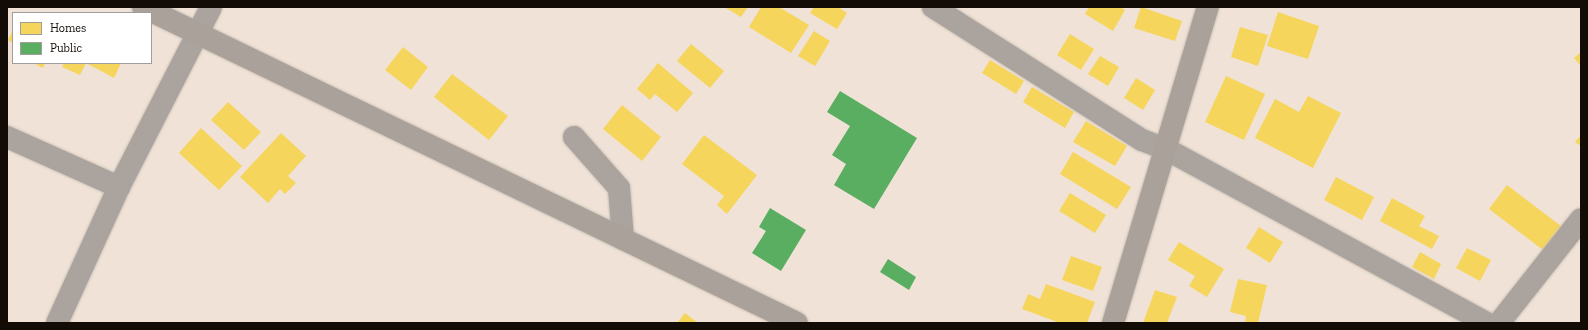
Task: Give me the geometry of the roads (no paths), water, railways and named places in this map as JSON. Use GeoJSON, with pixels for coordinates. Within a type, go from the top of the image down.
{"type":"FeatureCollection","features":[{"type":"Feature","properties":{"kind":"street"},"geometry":{"type":"LineString","coordinates":[[143,7],[797,323]]}},
{"type":"Feature","properties":{"kind":"street"},"geometry":{"type":"LineString","coordinates":[[57,323],[119,186],[211,7]]}},
{"type":"Feature","properties":{"kind":"street"},"geometry":{"type":"LineString","coordinates":[[933,7],[1142,140],[1166,149],[1487,323]]}},
{"type":"Feature","properties":{"kind":"street"},"geometry":{"type":"LineString","coordinates":[[1113,323],[1208,7]]}},
{"type":"Feature","properties":{"kind":"street"},"geometry":{"type":"LineString","coordinates":[[7,137],[119,186]]}},
{"type":"Feature","properties":{"kind":"street"},"geometry":{"type":"LineString","coordinates":[[574,137],[619,188],[623,239]]}},
{"type":"Feature","properties":{"kind":"street"},"geometry":{"type":"LineString","coordinates":[[1499,323],[1581,219]]}}]}
